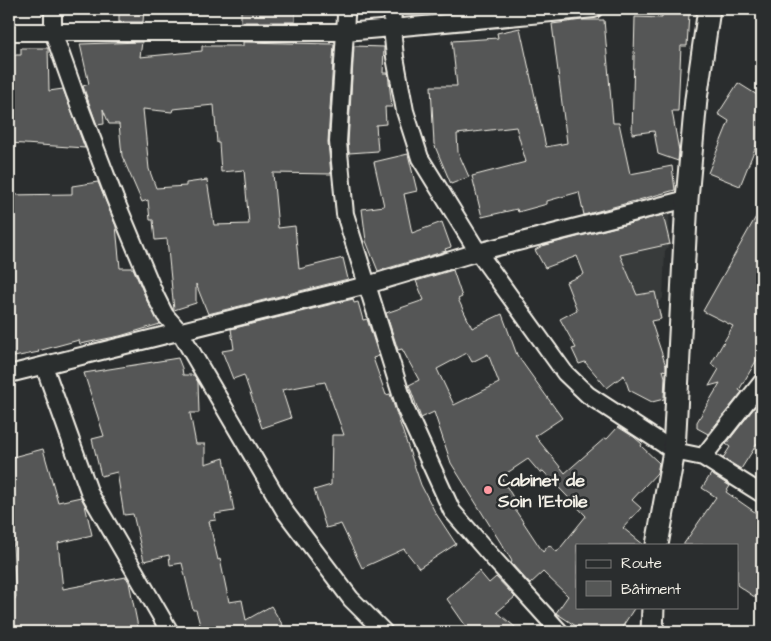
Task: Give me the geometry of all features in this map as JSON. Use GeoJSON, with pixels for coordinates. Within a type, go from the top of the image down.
{"type":"FeatureCollection","features":[{"type":"Feature","properties":{"kind":"street"},"geometry":{"type":"LineString","coordinates":[[53,9],[53,32],[109,182],[152,288],[165,315],[180,332],[286,514],[351,599],[384,632]]}},
{"type":"Feature","properties":{"kind":"street"},"geometry":{"type":"LineString","coordinates":[[345,9],[338,142],[346,214],[406,410],[452,510],[560,632]]}},
{"type":"Feature","properties":{"kind":"street"},"geometry":{"type":"LineString","coordinates":[[393,9],[392,28],[395,57],[405,111],[420,158],[478,252],[565,373],[588,395],[674,451],[703,456],[762,494]]}},
{"type":"Feature","properties":{"kind":"street"},"geometry":{"type":"LineString","coordinates":[[9,32],[345,32],[594,9]]}},
{"type":"Feature","properties":{"kind":"street"},"geometry":{"type":"LineString","coordinates":[[657,544],[674,451],[687,199],[696,99],[709,9]]}},
{"type":"Feature","properties":{"kind":"street"},"geometry":{"type":"LineString","coordinates":[[9,374],[367,285],[478,252],[687,199]]}},
{"type":"Feature","properties":{"kind":"street"},"geometry":{"type":"LineString","coordinates":[[44,366],[90,494],[170,632]]}},
{"type":"Feature","properties":{"kind":"street"},"geometry":{"type":"LineString","coordinates":[[703,456],[762,382]]}},
{"type":"Feature","properties":{"kind":"street"},"geometry":{"type":"LineString","coordinates":[[653,608],[653,632]]}},
{"type":"Feature","properties":{"kind":"shaded area"},"geometry":{"type":"Polygon","coordinates":[[[669,212],[670,244],[665,251],[663,298],[658,303],[615,318],[580,234],[669,212]]]}},
{"type":"Feature","properties":{"kind":"building"},"geometry":{"type":"Polygon","coordinates":[[[119,9],[144,9],[143,22],[119,22],[119,9]]]}},
{"type":"Feature","properties":{"kind":"building"},"geometry":{"type":"Polygon","coordinates":[[[241,9],[295,9],[295,22],[241,22],[241,9]]]}},
{"type":"Feature","properties":{"kind":"building"},"geometry":{"type":"Polygon","coordinates":[[[662,12],[689,14],[687,46],[681,46],[678,111],[672,111],[679,151],[678,161],[658,154],[654,131],[632,134],[635,17],[662,18],[662,12]]]}},
{"type":"Feature","properties":{"kind":"building"},"geometry":{"type":"Polygon","coordinates":[[[582,20],[604,20],[613,123],[619,123],[630,174],[672,166],[675,190],[584,215],[579,192],[518,212],[517,209],[482,217],[472,176],[526,162],[516,127],[457,134],[458,152],[469,177],[451,184],[434,144],[431,86],[457,86],[452,41],[498,38],[497,33],[520,28],[546,147],[567,143],[552,24],[582,20]]]}},
{"type":"Feature","properties":{"kind":"building"},"geometry":{"type":"Polygon","coordinates":[[[142,42],[140,57],[202,51],[202,46],[243,46],[243,42],[334,44],[328,142],[331,174],[273,173],[278,228],[295,226],[299,269],[343,258],[348,279],[208,314],[196,284],[196,303],[174,310],[167,239],[155,240],[148,200],[142,202],[122,156],[119,124],[109,124],[103,109],[104,124],[97,125],[83,86],[89,84],[80,44],[142,42]],[[214,105],[173,109],[172,112],[143,109],[149,169],[156,188],[186,186],[186,183],[207,180],[214,225],[249,224],[244,170],[221,172],[219,143],[217,143],[214,105]]]}},
{"type":"Feature","properties":{"kind":"building"},"geometry":{"type":"Polygon","coordinates":[[[354,46],[384,47],[383,73],[388,73],[392,107],[385,107],[386,124],[376,125],[378,151],[349,153],[348,142],[354,46]]]}},
{"type":"Feature","properties":{"kind":"building"},"geometry":{"type":"Polygon","coordinates":[[[21,48],[48,48],[49,91],[63,89],[85,148],[9,143],[9,55],[21,55],[21,48]]]}},
{"type":"Feature","properties":{"kind":"building"},"geometry":{"type":"Polygon","coordinates":[[[738,83],[762,98],[762,150],[756,146],[740,186],[708,173],[729,121],[718,114],[738,83]]]}},
{"type":"Feature","properties":{"kind":"building"},"geometry":{"type":"Polygon","coordinates":[[[408,154],[417,191],[404,194],[412,233],[442,222],[451,247],[445,249],[446,251],[378,271],[366,241],[362,209],[384,206],[374,162],[408,154]]]}},
{"type":"Feature","properties":{"kind":"building"},"geometry":{"type":"Polygon","coordinates":[[[98,182],[116,226],[120,268],[133,268],[147,301],[160,324],[120,336],[80,344],[79,340],[39,352],[9,358],[9,195],[72,194],[72,186],[98,182]]]}},
{"type":"Feature","properties":{"kind":"building"},"geometry":{"type":"Polygon","coordinates":[[[762,206],[762,351],[739,390],[742,392],[708,434],[697,428],[697,422],[720,383],[709,386],[719,369],[711,364],[733,326],[703,311],[762,206]]]}},
{"type":"Feature","properties":{"kind":"building"},"geometry":{"type":"Polygon","coordinates":[[[663,215],[670,244],[620,255],[637,295],[655,292],[661,319],[651,321],[666,366],[666,371],[663,370],[665,377],[664,399],[652,402],[629,390],[624,375],[607,388],[585,362],[579,364],[572,349],[576,348],[560,319],[577,310],[566,282],[584,274],[577,256],[545,268],[535,250],[542,246],[663,215]]]}},
{"type":"Feature","properties":{"kind":"building"},"geometry":{"type":"Polygon","coordinates":[[[453,270],[462,297],[458,299],[472,328],[502,314],[517,355],[562,418],[535,436],[565,473],[605,438],[607,439],[618,427],[642,444],[641,446],[659,463],[657,473],[632,500],[641,508],[623,528],[643,544],[576,544],[576,608],[634,608],[619,632],[585,632],[556,613],[568,596],[543,572],[530,584],[511,563],[512,561],[451,463],[434,412],[421,418],[409,385],[419,380],[402,349],[398,350],[386,313],[424,300],[416,281],[453,270]],[[467,353],[437,369],[454,405],[499,383],[488,354],[472,362],[467,353]],[[528,459],[501,477],[514,499],[510,502],[543,552],[549,545],[557,552],[586,516],[543,471],[540,473],[528,459]]]}},
{"type":"Feature","properties":{"kind":"building"},"geometry":{"type":"Polygon","coordinates":[[[353,299],[354,303],[358,302],[363,320],[367,319],[379,356],[373,358],[386,395],[390,394],[421,485],[435,512],[456,544],[419,568],[404,549],[362,568],[341,524],[326,528],[314,490],[331,485],[332,435],[344,435],[325,382],[282,390],[291,418],[262,428],[244,375],[233,379],[222,351],[234,349],[231,329],[353,299]]]}},
{"type":"Feature","properties":{"kind":"building"},"geometry":{"type":"Polygon","coordinates":[[[178,358],[183,375],[194,375],[198,382],[199,413],[190,413],[196,444],[205,444],[205,464],[224,458],[234,511],[215,514],[216,520],[209,521],[218,560],[220,559],[229,602],[242,600],[246,620],[271,606],[287,632],[202,632],[196,610],[193,610],[182,563],[170,565],[169,555],[144,561],[133,514],[124,515],[117,472],[101,476],[92,439],[104,436],[84,373],[178,358]]]}},
{"type":"Feature","properties":{"kind":"building"},"geometry":{"type":"Polygon","coordinates":[[[758,403],[762,405],[762,436],[741,469],[723,458],[730,447],[726,444],[758,403]]]}},
{"type":"Feature","properties":{"kind":"building"},"geometry":{"type":"Polygon","coordinates":[[[43,449],[58,502],[81,497],[85,505],[92,535],[58,543],[63,589],[126,577],[129,582],[139,632],[9,632],[9,599],[16,598],[12,527],[9,528],[9,458],[43,449]]]}},
{"type":"Feature","properties":{"kind":"building"},"geometry":{"type":"Polygon","coordinates":[[[711,474],[730,486],[726,492],[762,517],[762,602],[738,586],[738,544],[684,544],[716,497],[702,488],[711,474]]]}},
{"type":"Feature","properties":{"kind":"building"},"geometry":{"type":"Polygon","coordinates":[[[479,571],[489,583],[496,577],[515,597],[497,612],[521,632],[470,632],[447,599],[479,571]]]}},
{"type":"Feature","properties":{"kind":"place","name":"Cabinet de Soin l'Etoile"},"geometry":{"type":"Point","coordinates":[488,490]}}]}
